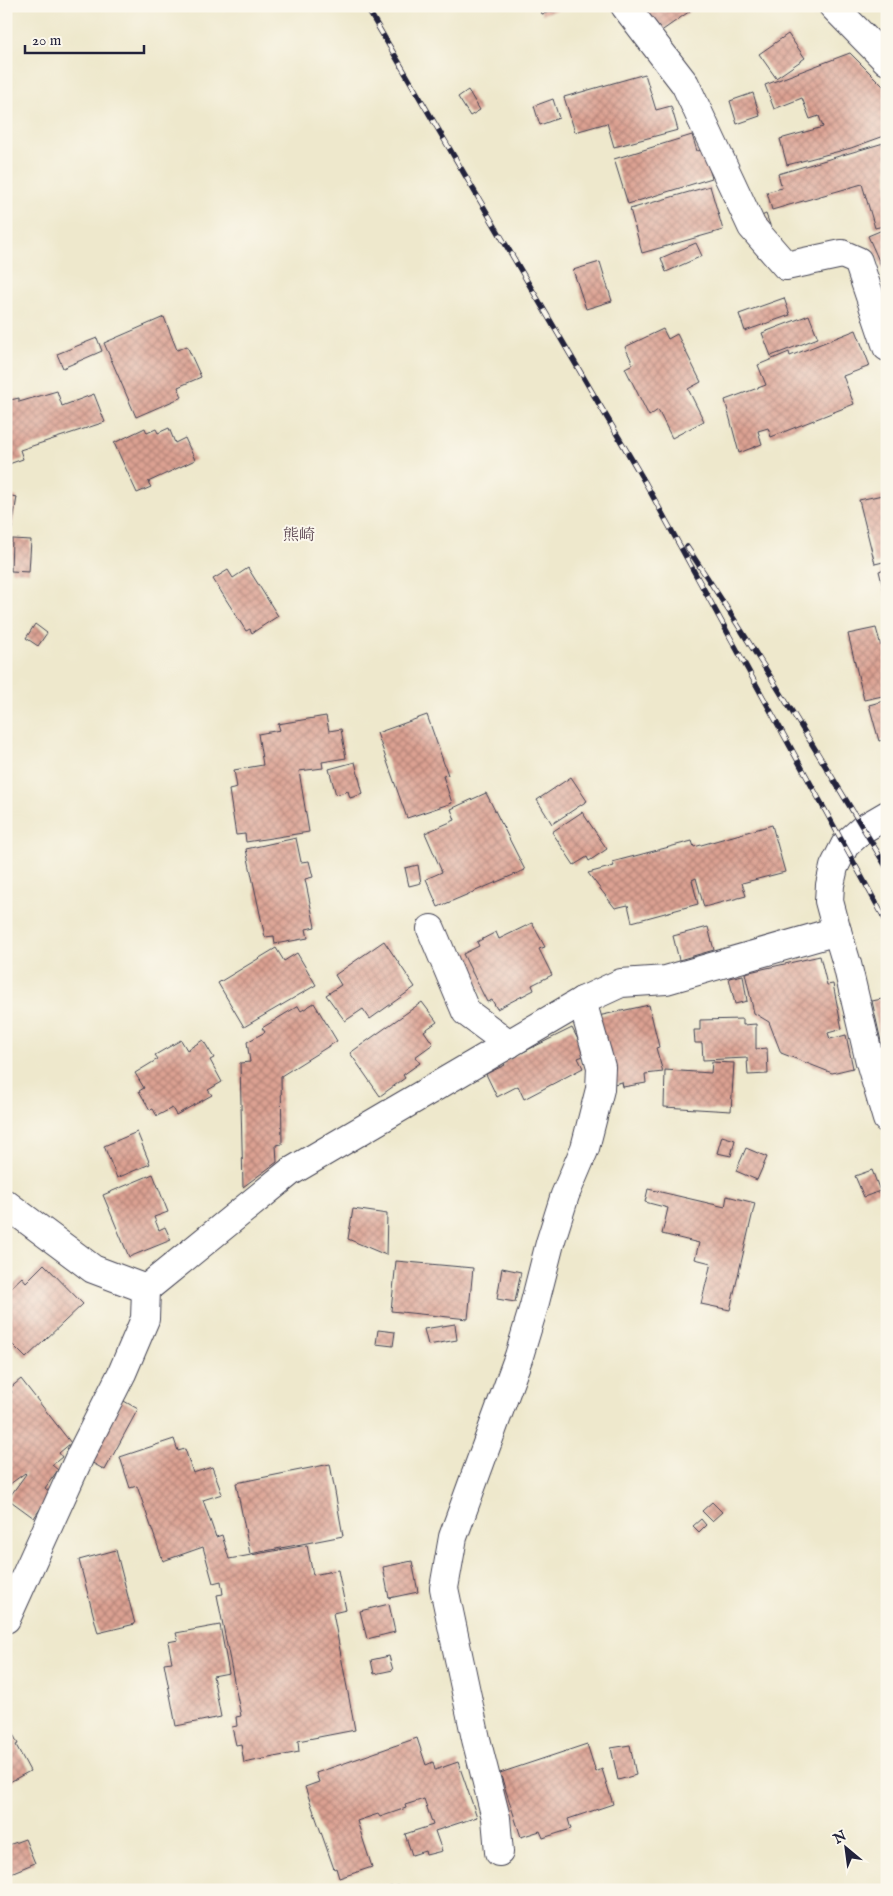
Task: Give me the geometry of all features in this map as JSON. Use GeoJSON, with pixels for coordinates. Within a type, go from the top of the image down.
{"type":"FeatureCollection","features":[{"type":"Feature","properties":{"kind":"street"},"geometry":{"type":"LineString","coordinates":[[625,6],[685,84],[752,227],[786,266],[842,254],[858,261],[887,347]]}},
{"type":"Feature","properties":{"kind":"street"},"geometry":{"type":"LineString","coordinates":[[833,6],[887,61]]}},
{"type":"Feature","properties":{"kind":"street"},"geometry":{"type":"LineString","coordinates":[[887,815],[863,829],[845,845],[834,867],[830,885],[830,901],[837,931],[847,964],[870,1062],[887,1119]]}},
{"type":"Feature","properties":{"kind":"street"},"geometry":{"type":"LineString","coordinates":[[431,930],[466,1012],[509,1044]]}},
{"type":"Feature","properties":{"kind":"street"},"geometry":{"type":"LineString","coordinates":[[6,1619],[80,1456],[122,1373],[145,1319],[146,1290],[290,1172],[582,1001],[621,983],[666,980],[837,931]]}},
{"type":"Feature","properties":{"kind":"street"},"geometry":{"type":"LineString","coordinates":[[499,1852],[496,1818],[476,1739],[444,1588],[453,1537],[519,1356],[550,1243],[565,1195],[585,1148],[600,1089],[602,1067],[582,1001]]}},
{"type":"Feature","properties":{"kind":"street"},"geometry":{"type":"LineString","coordinates":[[6,1204],[93,1269],[146,1290]]}},
{"type":"Feature","properties":{"kind":"building"},"geometry":{"type":"Polygon","coordinates":[[[539,6],[569,6],[569,7],[542,14],[539,6]]]}},
{"type":"Feature","properties":{"kind":"building"},"geometry":{"type":"Polygon","coordinates":[[[643,6],[687,6],[690,11],[660,32],[643,6]]]}},
{"type":"Feature","properties":{"kind":"building"},"geometry":{"type":"Polygon","coordinates":[[[788,34],[805,58],[776,78],[759,54],[788,34]]]}},
{"type":"Feature","properties":{"kind":"building"},"geometry":{"type":"Polygon","coordinates":[[[850,53],[887,90],[887,135],[851,148],[787,165],[780,139],[823,127],[819,116],[810,119],[802,98],[774,109],[765,85],[850,53]]]}},
{"type":"Feature","properties":{"kind":"building"},"geometry":{"type":"Polygon","coordinates":[[[645,74],[656,110],[671,106],[678,130],[614,147],[607,123],[575,132],[564,97],[645,74]]]}},
{"type":"Feature","properties":{"kind":"building"},"geometry":{"type":"Polygon","coordinates":[[[468,90],[480,110],[470,116],[458,97],[468,90]]]}},
{"type":"Feature","properties":{"kind":"building"},"geometry":{"type":"Polygon","coordinates":[[[753,93],[760,116],[737,124],[730,101],[753,93]]]}},
{"type":"Feature","properties":{"kind":"building"},"geometry":{"type":"Polygon","coordinates":[[[553,99],[559,118],[540,125],[534,106],[553,99]]]}},
{"type":"Feature","properties":{"kind":"building"},"geometry":{"type":"Polygon","coordinates":[[[692,135],[697,151],[703,150],[712,178],[628,204],[614,159],[692,135]]]}},
{"type":"Feature","properties":{"kind":"building"},"geometry":{"type":"Polygon","coordinates":[[[887,142],[887,225],[875,228],[862,184],[772,210],[767,192],[782,188],[778,174],[887,142]]]}},
{"type":"Feature","properties":{"kind":"building"},"geometry":{"type":"Polygon","coordinates":[[[710,186],[723,230],[642,253],[630,209],[710,186]]]}},
{"type":"Feature","properties":{"kind":"building"},"geometry":{"type":"Polygon","coordinates":[[[766,214],[770,225],[761,229],[757,218],[766,214]]]}},
{"type":"Feature","properties":{"kind":"building"},"geometry":{"type":"Polygon","coordinates":[[[887,228],[887,279],[868,236],[887,228]]]}},
{"type":"Feature","properties":{"kind":"building"},"geometry":{"type":"Polygon","coordinates":[[[696,243],[702,256],[666,272],[661,258],[696,243]]]}},
{"type":"Feature","properties":{"kind":"building"},"geometry":{"type":"Polygon","coordinates":[[[600,262],[612,301],[586,309],[573,270],[600,262]]]}},
{"type":"Feature","properties":{"kind":"building"},"geometry":{"type":"Polygon","coordinates":[[[784,298],[790,315],[745,331],[739,314],[784,298]]]}},
{"type":"Feature","properties":{"kind":"building"},"geometry":{"type":"Polygon","coordinates":[[[809,315],[818,338],[771,356],[762,333],[809,315]]]}},
{"type":"Feature","properties":{"kind":"building"},"geometry":{"type":"Polygon","coordinates":[[[164,317],[177,350],[187,346],[201,377],[178,387],[182,397],[136,417],[104,343],[164,317]]]}},
{"type":"Feature","properties":{"kind":"building"},"geometry":{"type":"Polygon","coordinates":[[[663,329],[668,339],[677,334],[701,382],[688,389],[704,421],[672,438],[658,410],[649,416],[625,368],[633,364],[625,347],[663,329]]]}},
{"type":"Feature","properties":{"kind":"building"},"geometry":{"type":"Polygon","coordinates":[[[856,330],[870,366],[843,376],[854,404],[771,437],[768,428],[758,431],[762,444],[739,453],[725,400],[766,385],[758,365],[789,352],[790,356],[856,330]]]}},
{"type":"Feature","properties":{"kind":"building"},"geometry":{"type":"Polygon","coordinates":[[[97,338],[102,351],[63,368],[57,354],[97,338]]]}},
{"type":"Feature","properties":{"kind":"building"},"geometry":{"type":"Polygon","coordinates":[[[57,391],[62,406],[94,394],[105,422],[20,450],[23,459],[6,465],[6,401],[19,398],[19,402],[57,391]]]}},
{"type":"Feature","properties":{"kind":"building"},"geometry":{"type":"Polygon","coordinates":[[[145,428],[147,433],[156,429],[158,433],[169,428],[175,443],[185,438],[195,460],[148,482],[151,487],[137,493],[114,443],[145,428]]]}},
{"type":"Feature","properties":{"kind":"building"},"geometry":{"type":"Polygon","coordinates":[[[887,494],[887,561],[875,564],[859,500],[887,494]]]}},
{"type":"Feature","properties":{"kind":"building"},"geometry":{"type":"Polygon","coordinates":[[[6,495],[17,497],[9,545],[6,545],[6,495]]]}},
{"type":"Feature","properties":{"kind":"building"},"geometry":{"type":"Polygon","coordinates":[[[12,539],[31,540],[29,572],[11,571],[12,539]]]}},
{"type":"Feature","properties":{"kind":"building"},"geometry":{"type":"Polygon","coordinates":[[[248,568],[278,616],[252,633],[250,629],[246,631],[213,579],[228,570],[233,578],[248,568]]]}},
{"type":"Feature","properties":{"kind":"building"},"geometry":{"type":"Polygon","coordinates":[[[887,569],[887,599],[886,599],[879,571],[887,569]]]}},
{"type":"Feature","properties":{"kind":"building"},"geometry":{"type":"Polygon","coordinates":[[[35,624],[47,633],[38,646],[26,638],[35,624]]]}},
{"type":"Feature","properties":{"kind":"building"},"geometry":{"type":"Polygon","coordinates":[[[876,628],[881,646],[887,645],[887,695],[864,700],[848,634],[876,628]]]}},
{"type":"Feature","properties":{"kind":"building"},"geometry":{"type":"Polygon","coordinates":[[[887,700],[887,739],[879,741],[869,705],[887,700]]]}},
{"type":"Feature","properties":{"kind":"building"},"geometry":{"type":"Polygon","coordinates":[[[427,715],[448,775],[443,776],[452,803],[407,818],[377,733],[427,715]]]}},
{"type":"Feature","properties":{"kind":"building"},"geometry":{"type":"Polygon","coordinates":[[[326,716],[329,731],[341,729],[346,758],[322,762],[323,768],[299,771],[309,832],[246,842],[245,834],[236,835],[229,790],[237,788],[234,770],[263,765],[258,734],[280,730],[278,724],[326,716]]]}},
{"type":"Feature","properties":{"kind":"building"},"geometry":{"type":"Polygon","coordinates":[[[355,762],[363,794],[350,798],[348,791],[336,795],[329,769],[355,762]]]}},
{"type":"Feature","properties":{"kind":"building"},"geometry":{"type":"Polygon","coordinates":[[[571,777],[587,801],[552,824],[537,800],[571,777]]]}},
{"type":"Feature","properties":{"kind":"building"},"geometry":{"type":"Polygon","coordinates":[[[486,793],[525,870],[438,907],[426,879],[442,872],[425,833],[455,820],[451,809],[486,793]]]}},
{"type":"Feature","properties":{"kind":"building"},"geometry":{"type":"Polygon","coordinates":[[[582,812],[607,849],[589,861],[587,857],[574,865],[552,832],[582,812]]]}},
{"type":"Feature","properties":{"kind":"building"},"geometry":{"type":"Polygon","coordinates":[[[772,825],[785,872],[742,883],[746,896],[704,907],[696,878],[692,880],[698,904],[632,922],[628,905],[615,908],[588,873],[614,866],[612,862],[692,841],[694,847],[772,825]]]}},
{"type":"Feature","properties":{"kind":"building"},"geometry":{"type":"Polygon","coordinates":[[[296,838],[301,862],[309,861],[313,877],[305,879],[315,927],[306,929],[308,938],[275,944],[274,936],[265,937],[246,849],[296,838]]]}},
{"type":"Feature","properties":{"kind":"building"},"geometry":{"type":"Polygon","coordinates":[[[418,865],[421,883],[409,886],[405,868],[418,865]]]}},
{"type":"Feature","properties":{"kind":"building"},"geometry":{"type":"Polygon","coordinates":[[[532,923],[545,947],[539,949],[552,975],[532,985],[534,990],[497,1009],[492,1000],[487,1002],[463,954],[479,946],[477,942],[496,932],[499,939],[532,923]]]}},
{"type":"Feature","properties":{"kind":"building"},"geometry":{"type":"Polygon","coordinates":[[[708,927],[714,950],[679,960],[673,936],[708,927]]]}},
{"type":"Feature","properties":{"kind":"building"},"geometry":{"type":"Polygon","coordinates":[[[384,941],[415,987],[370,1019],[363,1009],[345,1021],[326,995],[341,985],[335,975],[384,941]]]}},
{"type":"Feature","properties":{"kind":"building"},"geometry":{"type":"Polygon","coordinates":[[[276,948],[284,961],[297,953],[316,985],[244,1027],[218,983],[276,948]]]}},
{"type":"Feature","properties":{"kind":"building"},"geometry":{"type":"Polygon","coordinates":[[[820,956],[827,985],[833,984],[842,1029],[828,1033],[830,1039],[846,1035],[853,1068],[832,1073],[781,1053],[769,1022],[754,1013],[745,973],[820,956]]]}},
{"type":"Feature","properties":{"kind":"building"},"geometry":{"type":"Polygon","coordinates":[[[743,975],[747,1001],[735,1004],[729,978],[743,975]]]}},
{"type":"Feature","properties":{"kind":"building"},"geometry":{"type":"Polygon","coordinates":[[[887,998],[887,1055],[884,1055],[872,1001],[887,998]]]}},
{"type":"Feature","properties":{"kind":"building"},"geometry":{"type":"Polygon","coordinates":[[[422,1002],[437,1022],[424,1031],[433,1044],[415,1057],[420,1063],[403,1075],[405,1078],[380,1096],[350,1053],[422,1002]]]}},
{"type":"Feature","properties":{"kind":"building"},"geometry":{"type":"Polygon","coordinates":[[[314,1003],[337,1041],[281,1076],[282,1144],[276,1145],[277,1162],[243,1187],[240,1063],[250,1062],[247,1042],[265,1032],[262,1028],[298,1006],[301,1011],[314,1003]]]}},
{"type":"Feature","properties":{"kind":"building"},"geometry":{"type":"Polygon","coordinates":[[[649,1005],[659,1047],[656,1048],[663,1072],[645,1074],[646,1083],[623,1087],[622,1082],[614,1084],[598,1016],[649,1005]]]}},
{"type":"Feature","properties":{"kind":"building"},"geometry":{"type":"Polygon","coordinates":[[[743,1019],[743,1025],[756,1024],[756,1049],[767,1048],[768,1074],[748,1075],[747,1058],[703,1060],[702,1043],[695,1043],[694,1030],[700,1030],[700,1020],[743,1019]]]}},
{"type":"Feature","properties":{"kind":"building"},"geometry":{"type":"Polygon","coordinates":[[[572,1028],[586,1055],[578,1058],[583,1068],[524,1099],[518,1086],[497,1097],[486,1074],[505,1065],[503,1062],[572,1028]]]}},
{"type":"Feature","properties":{"kind":"building"},"geometry":{"type":"Polygon","coordinates":[[[181,1040],[187,1050],[203,1040],[214,1058],[210,1060],[222,1082],[208,1090],[212,1095],[176,1115],[172,1108],[157,1116],[153,1109],[150,1110],[139,1091],[144,1088],[135,1073],[158,1059],[155,1055],[181,1040]]]}},
{"type":"Feature","properties":{"kind":"building"},"geometry":{"type":"Polygon","coordinates":[[[712,1062],[734,1063],[731,1111],[664,1107],[665,1070],[711,1073],[712,1062]]]}},
{"type":"Feature","properties":{"kind":"building"},"geometry":{"type":"Polygon","coordinates":[[[137,1132],[150,1164],[117,1178],[104,1146],[137,1132]]]}},
{"type":"Feature","properties":{"kind":"building"},"geometry":{"type":"Polygon","coordinates":[[[722,1136],[735,1140],[731,1156],[717,1153],[722,1136]]]}},
{"type":"Feature","properties":{"kind":"building"},"geometry":{"type":"Polygon","coordinates":[[[746,1148],[767,1157],[757,1180],[736,1171],[746,1148]]]}},
{"type":"Feature","properties":{"kind":"building"},"geometry":{"type":"Polygon","coordinates":[[[872,1170],[880,1191],[864,1197],[855,1176],[872,1170]]]}},
{"type":"Feature","properties":{"kind":"building"},"geometry":{"type":"Polygon","coordinates":[[[153,1174],[168,1212],[154,1217],[159,1230],[165,1227],[171,1240],[129,1257],[103,1195],[153,1174]]]}},
{"type":"Feature","properties":{"kind":"building"},"geometry":{"type":"Polygon","coordinates":[[[648,1189],[725,1207],[727,1196],[755,1203],[730,1310],[701,1304],[711,1263],[695,1259],[699,1243],[662,1234],[668,1208],[645,1202],[648,1189]]]}},
{"type":"Feature","properties":{"kind":"building"},"geometry":{"type":"Polygon","coordinates":[[[353,1209],[387,1214],[386,1255],[348,1239],[353,1209]]]}},
{"type":"Feature","properties":{"kind":"building"},"geometry":{"type":"Polygon","coordinates":[[[396,1261],[473,1268],[468,1319],[391,1311],[396,1261]]]}},
{"type":"Feature","properties":{"kind":"building"},"geometry":{"type":"Polygon","coordinates":[[[44,1264],[83,1304],[26,1358],[6,1340],[6,1292],[22,1277],[26,1282],[44,1264]]]}},
{"type":"Feature","properties":{"kind":"building"},"geometry":{"type":"Polygon","coordinates":[[[502,1268],[521,1272],[515,1302],[497,1299],[502,1268]]]}},
{"type":"Feature","properties":{"kind":"building"},"geometry":{"type":"Polygon","coordinates":[[[455,1324],[457,1340],[428,1345],[424,1329],[455,1324]]]}},
{"type":"Feature","properties":{"kind":"building"},"geometry":{"type":"Polygon","coordinates":[[[378,1330],[395,1332],[393,1346],[376,1344],[378,1330]]]}},
{"type":"Feature","properties":{"kind":"building"},"geometry":{"type":"Polygon","coordinates":[[[21,1379],[71,1443],[59,1453],[62,1457],[52,1465],[58,1470],[45,1488],[51,1493],[34,1518],[8,1499],[26,1474],[6,1487],[6,1397],[12,1392],[9,1389],[21,1379]]]}},
{"type":"Feature","properties":{"kind":"building"},"geometry":{"type":"Polygon","coordinates":[[[122,1400],[138,1409],[105,1470],[89,1461],[122,1400]]]}},
{"type":"Feature","properties":{"kind":"building"},"geometry":{"type":"Polygon","coordinates":[[[174,1439],[178,1451],[185,1449],[193,1473],[212,1467],[222,1494],[203,1500],[216,1537],[222,1535],[229,1559],[307,1545],[313,1575],[338,1570],[346,1610],[333,1613],[355,1730],[298,1741],[299,1752],[244,1763],[241,1744],[236,1745],[232,1727],[237,1726],[236,1717],[241,1716],[217,1595],[223,1594],[221,1581],[213,1583],[203,1547],[163,1561],[137,1486],[130,1488],[120,1457],[174,1439]]]}},
{"type":"Feature","properties":{"kind":"building"},"geometry":{"type":"Polygon","coordinates":[[[330,1464],[343,1536],[250,1554],[236,1483],[330,1464]]]}},
{"type":"Feature","properties":{"kind":"building"},"geometry":{"type":"Polygon","coordinates":[[[712,1502],[722,1512],[712,1521],[702,1511],[712,1502]]]}},
{"type":"Feature","properties":{"kind":"building"},"geometry":{"type":"Polygon","coordinates":[[[701,1519],[706,1525],[699,1532],[693,1526],[701,1519]]]}},
{"type":"Feature","properties":{"kind":"building"},"geometry":{"type":"Polygon","coordinates":[[[116,1550],[135,1624],[98,1633],[79,1560],[116,1550]]]}},
{"type":"Feature","properties":{"kind":"building"},"geometry":{"type":"Polygon","coordinates":[[[412,1561],[418,1592],[389,1598],[383,1567],[412,1561]]]}},
{"type":"Feature","properties":{"kind":"building"},"geometry":{"type":"Polygon","coordinates":[[[389,1604],[395,1632],[367,1639],[360,1611],[389,1604]]]}},
{"type":"Feature","properties":{"kind":"building"},"geometry":{"type":"Polygon","coordinates":[[[220,1625],[229,1673],[213,1676],[221,1717],[176,1726],[164,1663],[172,1662],[168,1642],[178,1640],[176,1633],[220,1625]]]}},
{"type":"Feature","properties":{"kind":"building"},"geometry":{"type":"Polygon","coordinates":[[[389,1656],[393,1670],[374,1674],[371,1660],[389,1656]]]}},
{"type":"Feature","properties":{"kind":"building"},"geometry":{"type":"Polygon","coordinates":[[[6,1720],[18,1744],[16,1745],[30,1771],[6,1784],[6,1720]]]}},
{"type":"Feature","properties":{"kind":"building"},"geometry":{"type":"Polygon","coordinates":[[[417,1738],[426,1765],[433,1762],[435,1770],[458,1762],[477,1817],[435,1831],[442,1851],[426,1855],[425,1851],[412,1855],[405,1834],[433,1825],[424,1799],[405,1805],[406,1808],[380,1817],[378,1814],[357,1821],[372,1867],[339,1878],[336,1868],[334,1869],[305,1787],[319,1782],[316,1773],[417,1738]]]}},
{"type":"Feature","properties":{"kind":"building"},"geometry":{"type":"Polygon","coordinates":[[[587,1744],[596,1772],[602,1769],[613,1804],[568,1819],[571,1829],[543,1838],[540,1831],[521,1837],[500,1773],[587,1744]]]}},
{"type":"Feature","properties":{"kind":"building"},"geometry":{"type":"Polygon","coordinates":[[[630,1745],[636,1775],[618,1780],[611,1748],[630,1745]]]}},
{"type":"Feature","properties":{"kind":"building"},"geometry":{"type":"Polygon","coordinates":[[[25,1839],[35,1863],[6,1875],[6,1846],[25,1839]]]}},
{"type":"Feature","properties":{"kind":"building"},"geometry":{"type":"Polygon","coordinates":[[[399,1886],[399,1890],[378,1890],[378,1889],[399,1886]]]}},
{"type":"Feature","properties":{"kind":"railway"},"geometry":{"type":"LineString","coordinates":[[366,6],[646,484],[887,923]]}},
{"type":"Feature","properties":{"kind":"railway"},"geometry":{"type":"LineString","coordinates":[[687,547],[764,666],[887,868]]}},
{"type":"Feature","properties":{"kind":"district","name":"熊崎"},"geometry":{"type":"Point","coordinates":[299,534]}}]}
